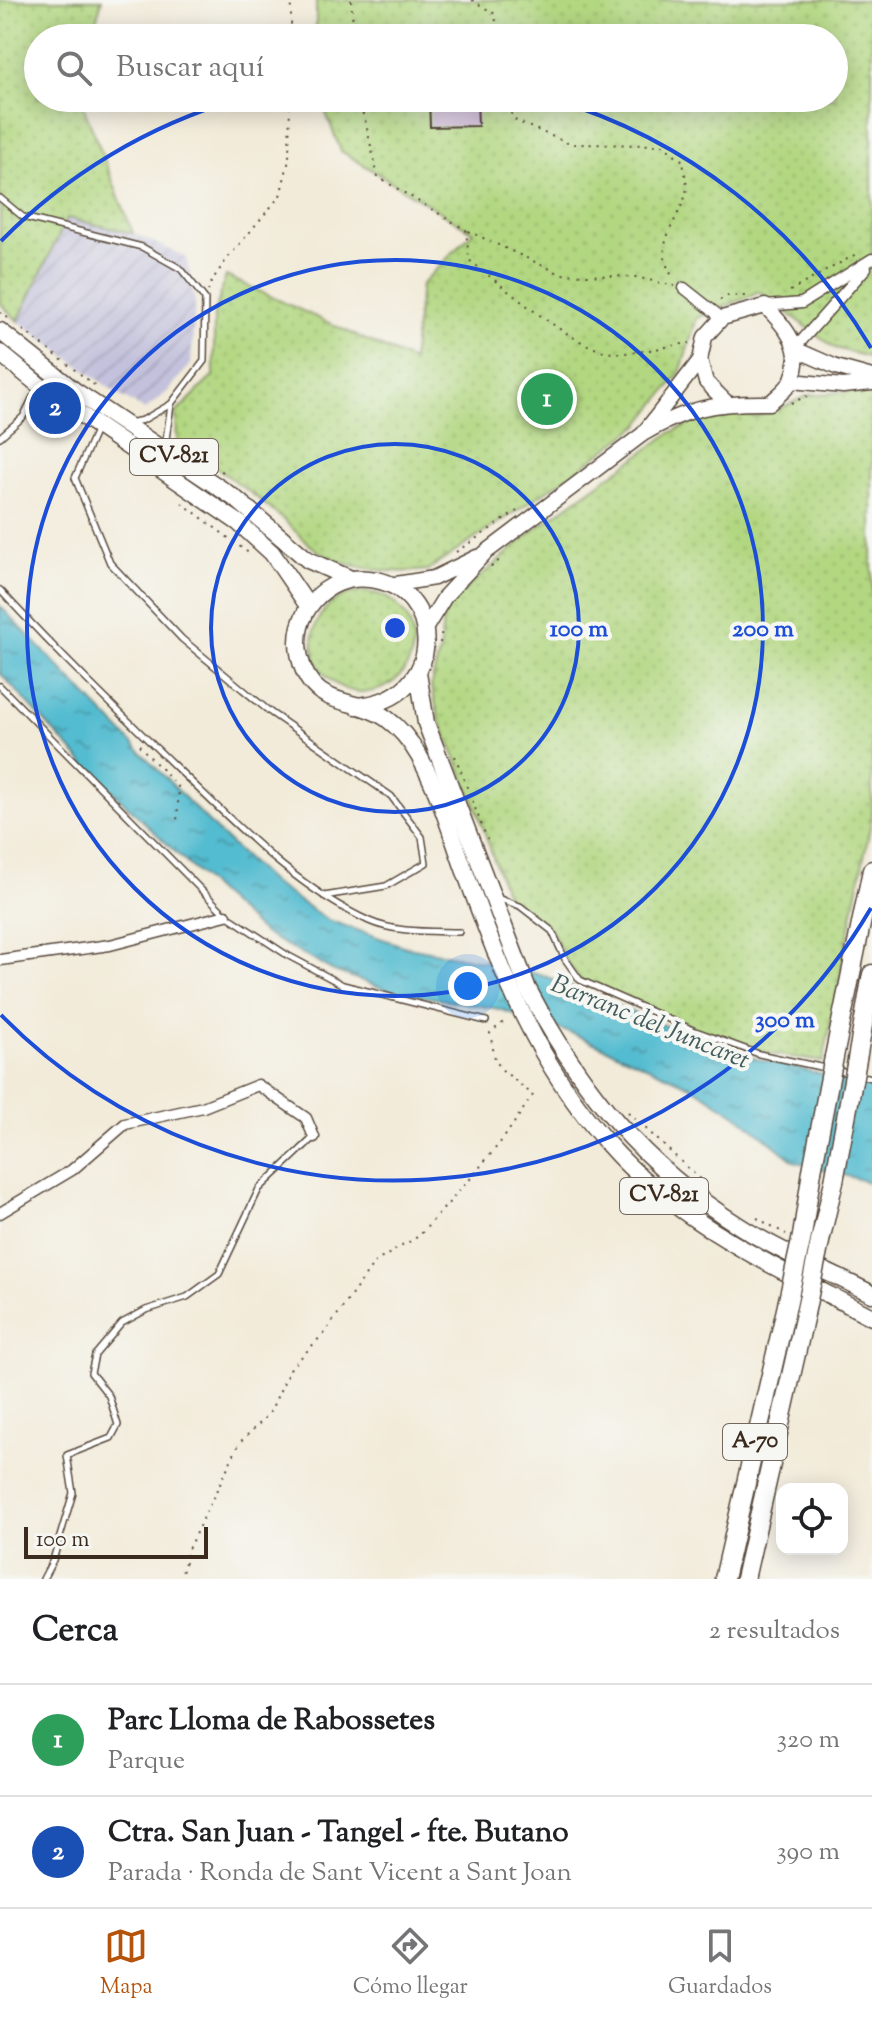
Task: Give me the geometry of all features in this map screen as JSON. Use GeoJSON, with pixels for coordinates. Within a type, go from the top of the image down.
{"type":"FeatureCollection","features":[{"type":"Feature","properties":{"kind":"highway","name":"A-70"},"geometry":{"type":"LineString","coordinates":[[745,1579],[805,1314],[806,1237],[812,1171],[872,870]]}},
{"type":"Feature","properties":{"kind":"highway","name":"A-70"},"geometry":{"type":"LineString","coordinates":[[724,1579],[787,1305],[806,1237],[834,1181],[872,974]]}},
{"type":"Feature","properties":{"kind":"main road"},"geometry":{"type":"LineString","coordinates":[[722,318],[760,301],[782,323],[797,349],[836,367],[872,377]]}},
{"type":"Feature","properties":{"kind":"main road","name":"CV-821"},"geometry":{"type":"LineString","coordinates":[[643,434],[700,360],[705,337],[722,318]]}},
{"type":"Feature","properties":{"kind":"main road","name":"CV-821"},"geometry":{"type":"LineString","coordinates":[[0,331],[75,391],[236,499],[308,560],[351,579],[371,579],[390,585],[434,578],[485,553]]}},
{"type":"Feature","properties":{"kind":"main road"},"geometry":{"type":"LineString","coordinates":[[797,349],[792,381],[843,386],[872,383]]}},
{"type":"Feature","properties":{"kind":"main road","name":"CV-821"},"geometry":{"type":"LineString","coordinates":[[0,353],[45,390],[239,523],[272,553],[308,606],[300,623],[297,642],[304,670],[321,692],[338,702],[385,717],[406,737],[419,756],[443,812],[516,1019],[569,1097],[610,1146],[657,1191],[733,1243],[866,1314]]}},
{"type":"Feature","properties":{"kind":"main road"},"geometry":{"type":"LineString","coordinates":[[700,360],[706,382],[726,402]]}},
{"type":"Feature","properties":{"kind":"main road","name":"CV-821"},"geometry":{"type":"LineString","coordinates":[[792,381],[770,403],[726,402],[670,418],[643,434],[485,553],[446,595],[425,629],[424,659],[418,673],[426,723],[528,989],[569,1061],[643,1153],[664,1172],[743,1228],[872,1294]]}},
{"type":"Feature","properties":{"kind":"main road"},"geometry":{"type":"LineString","coordinates":[[308,606],[334,584],[351,579]]}},
{"type":"Feature","properties":{"kind":"main road"},"geometry":{"type":"LineString","coordinates":[[390,585],[406,596],[418,611],[425,629]]}},
{"type":"Feature","properties":{"kind":"main road"},"geometry":{"type":"LineString","coordinates":[[356,706],[375,705],[392,699],[407,688],[418,673]]}},
{"type":"Feature","properties":{"kind":"street"},"geometry":{"type":"LineString","coordinates":[[760,301],[802,303],[872,260]]}},
{"type":"Feature","properties":{"kind":"street"},"geometry":{"type":"LineString","coordinates":[[797,349],[872,260]]}},
{"type":"Feature","properties":{"kind":"street"},"geometry":{"type":"LineString","coordinates":[[684,288],[722,318]]}},
{"type":"Feature","properties":{"kind":"street"},"geometry":{"type":"LineString","coordinates":[[0,960],[110,945],[226,915]]}},
{"type":"Feature","properties":{"kind":"street"},"geometry":{"type":"LineString","coordinates":[[0,1213],[72,1170],[125,1124],[203,1107],[258,1085],[306,1118],[314,1137]]}},
{"type":"Feature","properties":{"kind":"lane"},"geometry":{"type":"LineString","coordinates":[[0,198],[23,217],[142,247],[181,269],[205,299],[204,361],[171,404],[143,420],[124,424]]}},
{"type":"Feature","properties":{"kind":"lane"},"geometry":{"type":"LineString","coordinates":[[0,437],[23,417],[33,397],[45,390]]}},
{"type":"Feature","properties":{"kind":"lane"},"geometry":{"type":"LineString","coordinates":[[165,451],[171,404]]}},
{"type":"Feature","properties":{"kind":"lane"},"geometry":{"type":"LineString","coordinates":[[98,427],[75,478],[110,563],[182,639],[237,685],[270,712],[391,796],[422,837],[426,863],[386,886],[324,896]]}},
{"type":"Feature","properties":{"kind":"lane"},"geometry":{"type":"LineString","coordinates":[[0,590],[139,732],[259,847],[324,896],[372,922],[413,930],[459,932]]}},
{"type":"Feature","properties":{"kind":"lane"},"geometry":{"type":"LineString","coordinates":[[0,686],[226,915],[287,955],[343,985],[486,1021]]}},
{"type":"Feature","properties":{"kind":"lane"},"geometry":{"type":"LineString","coordinates":[[493,897],[520,906],[552,931],[565,959],[580,980],[693,1030],[759,1054],[872,1078]]}},
{"type":"Feature","properties":{"kind":"lane"},"geometry":{"type":"LineString","coordinates":[[43,1579],[53,1560],[73,1493],[67,1455],[111,1438],[118,1425],[109,1396],[91,1373],[95,1355],[122,1323],[146,1310],[187,1297],[219,1274],[259,1189],[314,1137]]}},
{"type":"Feature","properties":{"kind":"path"},"geometry":{"type":"LineString","coordinates":[[286,0],[291,8],[291,24]]}},
{"type":"Feature","properties":{"kind":"path"},"geometry":{"type":"LineString","coordinates":[[351,0],[353,24]]}},
{"type":"Feature","properties":{"kind":"path"},"geometry":{"type":"LineString","coordinates":[[472,0],[495,14],[496,24]]}},
{"type":"Feature","properties":{"kind":"path"},"geometry":{"type":"LineString","coordinates":[[205,299],[213,279],[280,196],[289,160],[290,112]]}},
{"type":"Feature","properties":{"kind":"path"},"geometry":{"type":"LineString","coordinates":[[362,112],[378,177],[466,230],[561,274],[635,277],[684,288]]}},
{"type":"Feature","properties":{"kind":"path"},"geometry":{"type":"LineString","coordinates":[[510,112],[516,121],[570,144],[663,145],[683,161],[687,190],[664,245],[666,263],[672,277],[684,288]]}},
{"type":"Feature","properties":{"kind":"path"},"geometry":{"type":"LineString","coordinates":[[466,230],[469,260],[588,347],[615,353],[690,343]]}},
{"type":"Feature","properties":{"kind":"path"},"geometry":{"type":"LineString","coordinates":[[783,295],[858,253]]}},
{"type":"Feature","properties":{"kind":"path"},"geometry":{"type":"LineString","coordinates":[[792,290],[802,303]]}},
{"type":"Feature","properties":{"kind":"path"},"geometry":{"type":"LineString","coordinates":[[709,308],[726,296],[760,301]]}},
{"type":"Feature","properties":{"kind":"path"},"geometry":{"type":"LineString","coordinates":[[786,406],[809,395]]}},
{"type":"Feature","properties":{"kind":"path"},"geometry":{"type":"LineString","coordinates":[[180,501],[250,553]]}},
{"type":"Feature","properties":{"kind":"path"},"geometry":{"type":"LineString","coordinates":[[453,553],[516,511]]}},
{"type":"Feature","properties":{"kind":"path"},"geometry":{"type":"LineString","coordinates":[[487,571],[510,551]]}},
{"type":"Feature","properties":{"kind":"path"},"geometry":{"type":"LineString","coordinates":[[139,732],[138,744],[179,788],[177,821]]}},
{"type":"Feature","properties":{"kind":"path"},"geometry":{"type":"LineString","coordinates":[[185,1579],[182,1573],[189,1547],[230,1462],[240,1442],[269,1414],[290,1369],[326,1331],[375,1262],[419,1236],[471,1178],[533,1095],[501,1069],[495,1059],[490,1033],[516,1019]]}},
{"type":"Feature","properties":{"kind":"path"},"geometry":{"type":"LineString","coordinates":[[626,1110],[715,1192]]}},
{"type":"Feature","properties":{"kind":"path"},"geometry":{"type":"LineString","coordinates":[[754,1217],[806,1237]]}},
{"type":"Feature","properties":{"kind":"shaded area"},"geometry":{"type":"Polygon","coordinates":[[[67,218],[133,233],[186,257],[195,302],[191,364],[167,392],[145,410],[119,395],[18,321],[67,218]]]}},
{"type":"Feature","properties":{"kind":"green space"},"geometry":{"type":"Polygon","coordinates":[[[0,0],[102,0],[95,24],[24,24],[24,112],[85,112],[133,233],[67,218],[18,321],[0,303],[0,0]]]}},
{"type":"Feature","properties":{"kind":"green space"},"geometry":{"type":"Polygon","coordinates":[[[316,0],[872,0],[872,358],[835,348],[760,292],[697,318],[680,373],[639,425],[428,570],[387,571],[359,567],[314,548],[254,495],[177,442],[176,413],[214,375],[214,315],[226,276],[412,361],[421,285],[473,232],[341,151],[326,112],[848,112],[848,24],[316,24],[316,0]]]}},
{"type":"Feature","properties":{"kind":"green space"},"geometry":{"type":"Polygon","coordinates":[[[872,392],[872,817],[823,1062],[759,1052],[693,1030],[580,980],[565,959],[552,931],[520,906],[508,901],[474,801],[439,718],[431,685],[440,650],[443,619],[451,602],[534,530],[670,433],[720,413],[755,417],[809,395],[872,392]]]}},
{"type":"Feature","properties":{"kind":"green space"},"geometry":{"type":"Polygon","coordinates":[[[363,592],[382,596],[399,606],[409,623],[413,642],[409,661],[399,678],[382,688],[363,692],[344,688],[327,678],[317,661],[313,642],[317,623],[327,606],[344,596],[363,592]]]}},
{"type":"Feature","properties":{"kind":"water","name":"Barranc del Juncaret"},"geometry":{"type":"Polygon","coordinates":[[[0,606],[217,831],[272,883],[328,920],[403,946],[512,967],[547,977],[678,1031],[757,1059],[865,1084],[872,1088],[872,1183],[794,1161],[738,1116],[691,1086],[574,1034],[499,1009],[391,991],[334,971],[263,933],[86,766],[0,673],[0,606]]]}},
{"type":"Feature","properties":{"kind":"building"},"geometry":{"type":"Polygon","coordinates":[[[429,112],[478,112],[478,126],[430,127],[429,112]]]}},
{"type":"Feature","properties":{"kind":"place","name":"Parc Lloma de Rabossetes"},"geometry":{"type":"Point","coordinates":[547,399]}},
{"type":"Feature","properties":{"kind":"place","name":"Ctra. San Juan - Tangel - fte. Butano"},"geometry":{"type":"Point","coordinates":[55,408]}}]}
